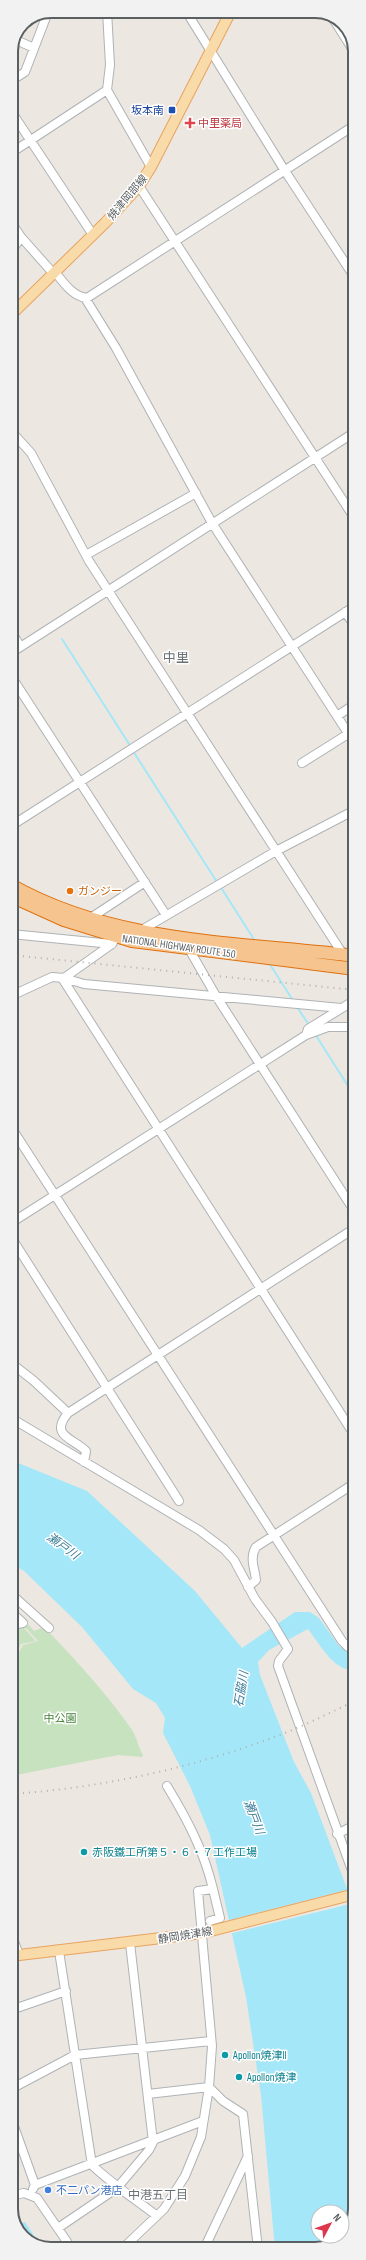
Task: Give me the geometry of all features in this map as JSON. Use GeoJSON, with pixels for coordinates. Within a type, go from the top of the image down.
{"type":"FeatureCollection","features":[{"type":"Feature","properties":{"kind":"highway","name":"NATIONAL HIGHWAY ROUTE 150"},"geometry":{"type":"LineString","coordinates":[[18,888],[89,919],[140,932],[348,955]]}},
{"type":"Feature","properties":{"kind":"highway","name":"NATIONAL HIGHWAY ROUTE 150"},"geometry":{"type":"LineString","coordinates":[[18,899],[114,941],[348,969]]}},
{"type":"Feature","properties":{"kind":"main road","name":"焼津岡部線"},"geometry":{"type":"LineString","coordinates":[[18,307],[93,235],[139,186],[151,167],[227,18]]}},
{"type":"Feature","properties":{"kind":"main road","name":"静岡焼津線"},"geometry":{"type":"LineString","coordinates":[[18,1955],[130,1943],[207,1932],[348,1896]]}},
{"type":"Feature","properties":{"kind":"street"},"geometry":{"type":"LineString","coordinates":[[106,18],[110,65],[107,90],[151,167]]}},
{"type":"Feature","properties":{"kind":"street"},"geometry":{"type":"LineString","coordinates":[[190,18],[285,171],[348,266]]}},
{"type":"Feature","properties":{"kind":"street"},"geometry":{"type":"LineString","coordinates":[[18,76],[24,72],[45,19]]}},
{"type":"Feature","properties":{"kind":"street"},"geometry":{"type":"LineString","coordinates":[[20,42],[34,48]]}},
{"type":"Feature","properties":{"kind":"street"},"geometry":{"type":"LineString","coordinates":[[18,148],[107,90]]}},
{"type":"Feature","properties":{"kind":"street"},"geometry":{"type":"LineString","coordinates":[[18,121],[93,235]]}},
{"type":"Feature","properties":{"kind":"street"},"geometry":{"type":"LineString","coordinates":[[18,232],[73,292],[81,298],[85,298],[348,130]]}},
{"type":"Feature","properties":{"kind":"street"},"geometry":{"type":"LineString","coordinates":[[139,186],[348,508]]}},
{"type":"Feature","properties":{"kind":"street"},"geometry":{"type":"LineString","coordinates":[[18,242],[21,237]]}},
{"type":"Feature","properties":{"kind":"street"},"geometry":{"type":"LineString","coordinates":[[85,298],[120,354],[212,523],[348,734],[302,763]]}},
{"type":"Feature","properties":{"kind":"street"},"geometry":{"type":"LineString","coordinates":[[18,642],[20,646],[348,436]]}},
{"type":"Feature","properties":{"kind":"street"},"geometry":{"type":"LineString","coordinates":[[18,439],[42,470],[86,555],[108,590],[348,962]]}},
{"type":"Feature","properties":{"kind":"street"},"geometry":{"type":"LineString","coordinates":[[86,555],[196,493]]}},
{"type":"Feature","properties":{"kind":"street"},"geometry":{"type":"LineString","coordinates":[[18,821],[348,610]]}},
{"type":"Feature","properties":{"kind":"street"},"geometry":{"type":"LineString","coordinates":[[345,612],[348,616]]}},
{"type":"Feature","properties":{"kind":"street"},"geometry":{"type":"LineString","coordinates":[[18,687],[78,782],[166,915]]}},
{"type":"Feature","properties":{"kind":"street"},"geometry":{"type":"LineString","coordinates":[[337,716],[348,709]]}},
{"type":"Feature","properties":{"kind":"street"},"geometry":{"type":"LineString","coordinates":[[140,932],[166,915],[276,851],[348,814]]}},
{"type":"Feature","properties":{"kind":"street"},"geometry":{"type":"LineString","coordinates":[[89,919],[145,882]]}},
{"type":"Feature","properties":{"kind":"street"},"geometry":{"type":"LineString","coordinates":[[18,934],[114,941]]}},
{"type":"Feature","properties":{"kind":"street"},"geometry":{"type":"LineString","coordinates":[[63,978],[114,941]]}},
{"type":"Feature","properties":{"kind":"street"},"geometry":{"type":"LineString","coordinates":[[189,949],[216,996],[348,1201]]}},
{"type":"Feature","properties":{"kind":"street"},"geometry":{"type":"LineString","coordinates":[[18,993],[52,977],[63,978],[84,984],[341,1008]]}},
{"type":"Feature","properties":{"kind":"street"},"geometry":{"type":"LineString","coordinates":[[63,978],[348,1425]]}},
{"type":"Feature","properties":{"kind":"street"},"geometry":{"type":"LineString","coordinates":[[306,1035],[308,1028],[348,1004]]}},
{"type":"Feature","properties":{"kind":"street"},"geometry":{"type":"LineString","coordinates":[[18,1218],[306,1035],[328,1028],[348,1027]]}},
{"type":"Feature","properties":{"kind":"street"},"geometry":{"type":"LineString","coordinates":[[18,1138],[342,1641],[348,1646]]}},
{"type":"Feature","properties":{"kind":"street"},"geometry":{"type":"LineString","coordinates":[[84,1462],[86,1451],[67,1438],[60,1428],[60,1423],[68,1413],[348,1233]]}},
{"type":"Feature","properties":{"kind":"street"},"geometry":{"type":"LineString","coordinates":[[18,1248],[180,1501]]}},
{"type":"Feature","properties":{"kind":"street"},"geometry":{"type":"LineString","coordinates":[[18,1368],[34,1381],[68,1413]]}},
{"type":"Feature","properties":{"kind":"street"},"geometry":{"type":"LineString","coordinates":[[18,1422],[213,1540],[234,1560],[248,1587],[286,1644],[287,1652],[278,1666],[348,1860]]}},
{"type":"Feature","properties":{"kind":"street"},"geometry":{"type":"LineString","coordinates":[[248,1587],[256,1580],[253,1562],[256,1547],[348,1487]]}},
{"type":"Feature","properties":{"kind":"street"},"geometry":{"type":"LineString","coordinates":[[18,1600],[49,1628]]}},
{"type":"Feature","properties":{"kind":"street"},"geometry":{"type":"LineString","coordinates":[[167,1786],[197,1841],[213,1889],[220,1918],[210,1921]]}},
{"type":"Feature","properties":{"kind":"street"},"geometry":{"type":"LineString","coordinates":[[338,1834],[348,1829]]}},
{"type":"Feature","properties":{"kind":"street"},"geometry":{"type":"LineString","coordinates":[[129,2242],[157,2216],[185,2176],[201,2137],[209,2087],[211,2041],[207,1932],[198,1891],[213,1889]]}},
{"type":"Feature","properties":{"kind":"street"},"geometry":{"type":"LineString","coordinates":[[58,2228],[117,2188],[149,2150],[153,2142],[130,1943]]}},
{"type":"Feature","properties":{"kind":"street"},"geometry":{"type":"LineString","coordinates":[[59,1951],[92,2165],[117,2188],[130,2195],[157,2216]]}},
{"type":"Feature","properties":{"kind":"street"},"geometry":{"type":"LineString","coordinates":[[18,2008],[66,1991]]}},
{"type":"Feature","properties":{"kind":"street"},"geometry":{"type":"LineString","coordinates":[[18,2085],[75,2055],[211,2041]]}},
{"type":"Feature","properties":{"kind":"street"},"geometry":{"type":"LineString","coordinates":[[148,2094],[209,2087]]}},
{"type":"Feature","properties":{"kind":"street"},"geometry":{"type":"LineString","coordinates":[[209,2087],[223,2101],[243,2114],[257,2242]]}},
{"type":"Feature","properties":{"kind":"street"},"geometry":{"type":"LineString","coordinates":[[35,2185],[153,2142],[203,2121]]}},
{"type":"Feature","properties":{"kind":"street"},"geometry":{"type":"LineString","coordinates":[[18,2138],[35,2185],[32,2195]]}},
{"type":"Feature","properties":{"kind":"street"},"geometry":{"type":"LineString","coordinates":[[207,2242],[248,2155]]}},
{"type":"Feature","properties":{"kind":"street"},"geometry":{"type":"LineString","coordinates":[[18,2194],[24,2193],[32,2195],[42,2204],[67,2242]]}},
{"type":"Feature","properties":{"kind":"green space","name":"中公園"},"geometry":{"type":"Polygon","coordinates":[[[29,1625],[34,1631],[44,1627],[90,1677],[132,1730],[143,1755],[142,1757],[118,1755],[18,1775],[18,1654],[23,1645],[38,1641],[25,1627],[29,1625]]]}},
{"type":"Feature","properties":{"kind":"green space"},"geometry":{"type":"Polygon","coordinates":[[[23,1627],[36,1641],[21,1644],[18,1650],[18,1628],[23,1627]]]}},
{"type":"Feature","properties":{"kind":"water"},"geometry":{"type":"Polygon","coordinates":[[[18,1463],[87,1491],[195,1591],[242,1648],[295,1612],[310,1612],[319,1618],[339,1646],[348,1651],[348,1670],[334,1662],[328,1656],[308,1629],[269,1650],[258,1662],[260,1675],[294,1762],[311,1793],[348,1891],[348,2204],[310,2204],[310,2242],[274,2242],[261,2095],[246,1997],[210,1835],[190,1786],[163,1733],[165,1718],[156,1703],[133,1689],[82,1627],[24,1571],[18,1567],[18,1463]]]}},
{"type":"Feature","properties":{"kind":"water"},"geometry":{"type":"Polygon","coordinates":[[[25,2222],[36,2238],[26,2231],[21,2223],[25,2222]]]}},
{"type":"Feature","properties":{"kind":"pier"},"geometry":{"type":"Polygon","coordinates":[[[348,1890],[348,1904],[229,1934],[226,1921],[348,1890]]]}},
{"type":"Feature","properties":{"kind":"waterway"},"geometry":{"type":"LineString","coordinates":[[62,639],[131,747]]}},
{"type":"Feature","properties":{"kind":"waterway"},"geometry":{"type":"LineString","coordinates":[[133,751],[217,882]]}},
{"type":"Feature","properties":{"kind":"waterway"},"geometry":{"type":"LineString","coordinates":[[220,886],[255,941]]}},
{"type":"Feature","properties":{"kind":"waterway"},"geometry":{"type":"LineString","coordinates":[[269,963],[294,1002]]}},
{"type":"Feature","properties":{"kind":"waterway"},"geometry":{"type":"LineString","coordinates":[[297,1007],[309,1025]]}},
{"type":"Feature","properties":{"kind":"waterway"},"geometry":{"type":"LineString","coordinates":[[315,1034],[348,1086]]}},
{"type":"Feature","properties":{"kind":"railway"},"geometry":{"type":"LineString","coordinates":[[18,956],[348,989]]}},
{"type":"Feature","properties":{"kind":"railway"},"geometry":{"type":"LineString","coordinates":[[18,1793],[79,1787],[146,1775],[180,1767],[213,1758],[277,1736],[307,1724],[348,1704]]}},
{"type":"Feature","properties":{"kind":"place","name":"坂本南"},"geometry":{"type":"Point","coordinates":[172,110]}},
{"type":"Feature","properties":{"kind":"place","name":"中里薬局"},"geometry":{"type":"Point","coordinates":[190,123]}},
{"type":"Feature","properties":{"kind":"place","name":"ガンジー"},"geometry":{"type":"Point","coordinates":[70,891]}},
{"type":"Feature","properties":{"kind":"place","name":"赤阪鐵工所第５・６・７工作工場"},"geometry":{"type":"Point","coordinates":[84,1852]}},
{"type":"Feature","properties":{"kind":"place","name":"Apollon焼津II"},"geometry":{"type":"Point","coordinates":[225,2055]}},
{"type":"Feature","properties":{"kind":"place","name":"Apollon焼津"},"geometry":{"type":"Point","coordinates":[239,2077]}},
{"type":"Feature","properties":{"kind":"place","name":"不二パン港店"},"geometry":{"type":"Point","coordinates":[48,2190]}},
{"type":"Feature","properties":{"kind":"district","name":"中里"},"geometry":{"type":"Point","coordinates":[176,657]}},
{"type":"Feature","properties":{"kind":"district","name":"中港五丁目"},"geometry":{"type":"Point","coordinates":[158,2195]}},
{"type":"Feature","properties":{"kind":"water label","name":"瀬戸川"},"geometry":{"type":"Point","coordinates":[63,1546]}},
{"type":"Feature","properties":{"kind":"water label","name":"石脇川"},"geometry":{"type":"Point","coordinates":[241,1689]}},
{"type":"Feature","properties":{"kind":"water label","name":"瀬戸川"},"geometry":{"type":"Point","coordinates":[254,1817]}}]}
